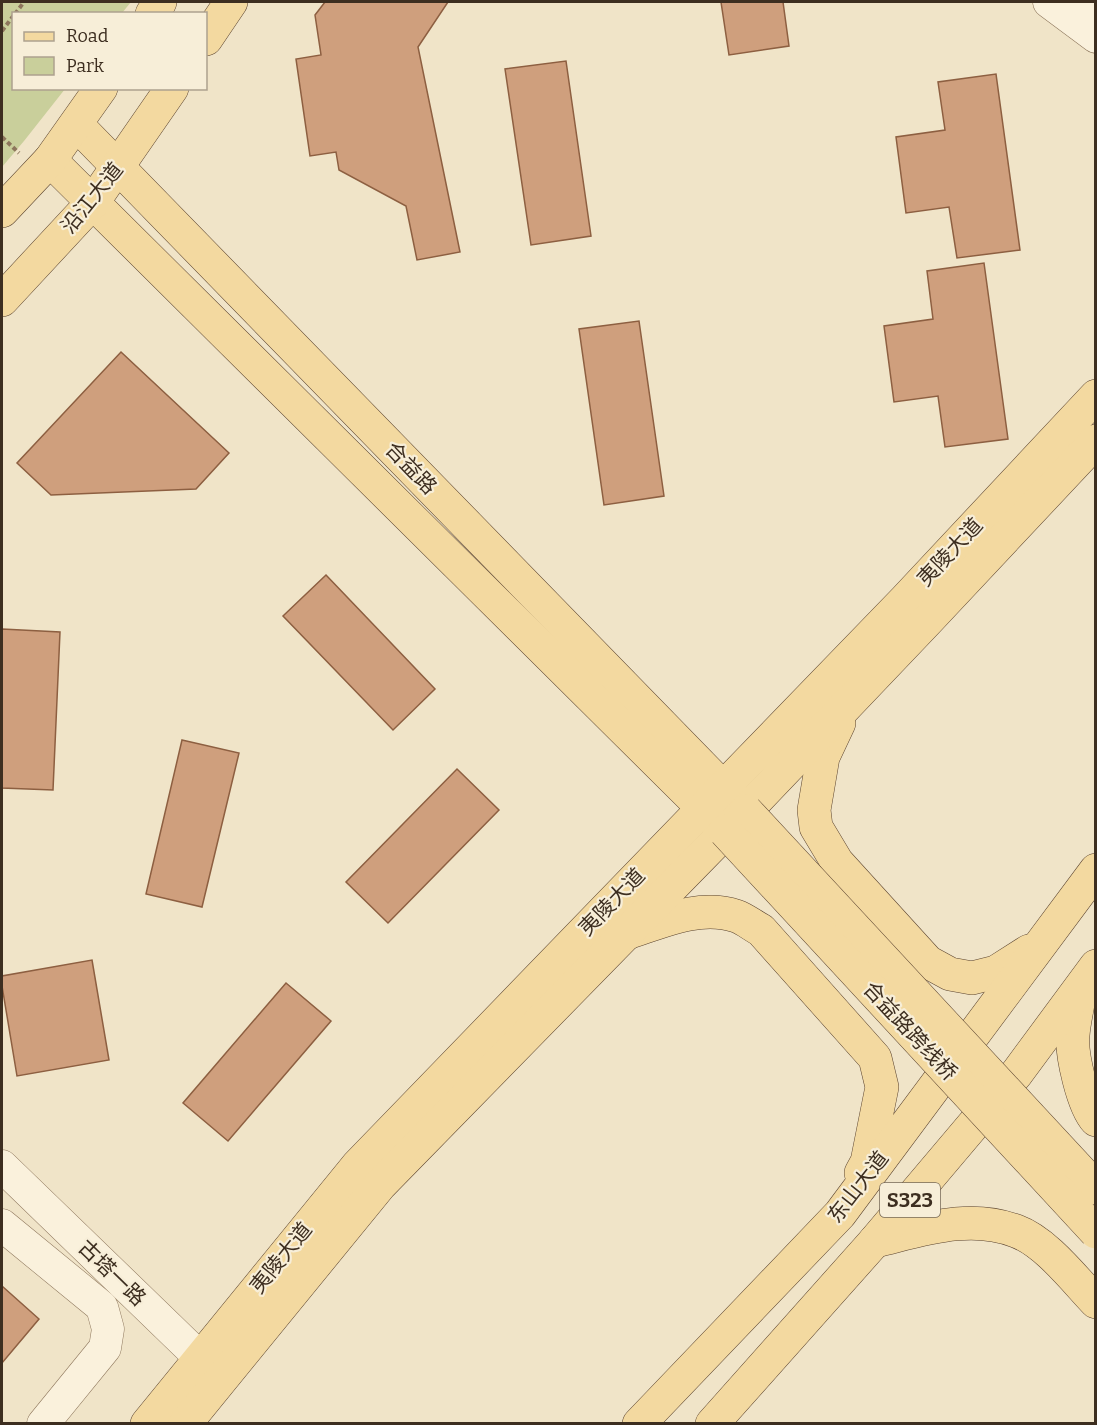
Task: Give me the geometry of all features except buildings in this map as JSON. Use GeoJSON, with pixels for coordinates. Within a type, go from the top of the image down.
{"type":"FeatureCollection","features":[{"type":"Feature","properties":{"kind":"main road"},"geometry":{"type":"LineString","coordinates":[[207,38],[231,2]]}},
{"type":"Feature","properties":{"kind":"main road"},"geometry":{"type":"LineString","coordinates":[[2,211],[35,157],[77,125],[100,90]]}},
{"type":"Feature","properties":{"kind":"main road","name":"沿江大道"},"geometry":{"type":"LineString","coordinates":[[2,300],[93,202],[171,90]]}},
{"type":"Feature","properties":{"kind":"main road","name":"合益路"},"geometry":{"type":"LineString","coordinates":[[77,125],[724,809]]}},
{"type":"Feature","properties":{"kind":"main road","name":"合益路"},"geometry":{"type":"LineString","coordinates":[[35,157],[93,202],[724,809]]}},
{"type":"Feature","properties":{"kind":"main road","name":"夷陵大道"},"geometry":{"type":"LineString","coordinates":[[147,1424],[211,1368],[380,1185],[625,934],[724,809],[905,600],[1095,396]]}},
{"type":"Feature","properties":{"kind":"main road","name":"夷陵大道"},"geometry":{"type":"LineString","coordinates":[[185,1424],[211,1368],[358,1165],[724,809],[848,705],[1095,441]]}},
{"type":"Feature","properties":{"kind":"main road"},"geometry":{"type":"LineString","coordinates":[[848,705],[824,757],[814,810],[816,827],[837,862],[928,962],[950,974],[972,978],[996,972],[1041,944]]}},
{"type":"Feature","properties":{"kind":"main road","name":"合益路跨线桥"},"geometry":{"type":"LineString","coordinates":[[724,809],[1095,1188]]}},
{"type":"Feature","properties":{"kind":"main road","name":"合益路跨线桥"},"geometry":{"type":"LineString","coordinates":[[724,809],[1095,1232]]}},
{"type":"Feature","properties":{"kind":"main road","name":"东山大道"},"geometry":{"type":"LineString","coordinates":[[639,1424],[840,1214],[1095,870]]}},
{"type":"Feature","properties":{"kind":"main road"},"geometry":{"type":"LineString","coordinates":[[625,934],[683,914],[712,913],[737,916],[761,930],[875,1058],[882,1087],[867,1162],[840,1214]]}},
{"type":"Feature","properties":{"kind":"main road"},"geometry":{"type":"LineString","coordinates":[[1089,976],[1072,1037],[1082,1096],[1089,1114],[1095,1120]]}},
{"type":"Feature","properties":{"kind":"main road","name":"S323"},"geometry":{"type":"LineString","coordinates":[[712,1424],[875,1241],[1017,1072],[1089,976]]}},
{"type":"Feature","properties":{"kind":"main road"},"geometry":{"type":"LineString","coordinates":[[875,1241],[964,1222],[989,1224],[1018,1232],[1058,1262],[1095,1302]]}},
{"type":"Feature","properties":{"kind":"street"},"geometry":{"type":"LineString","coordinates":[[1049,2],[1095,37]]}},
{"type":"Feature","properties":{"kind":"street"},"geometry":{"type":"LineString","coordinates":[[1086,2],[1095,9]]}},
{"type":"Feature","properties":{"kind":"street","name":"古塔一路"},"geometry":{"type":"LineString","coordinates":[[2,1166],[211,1368]]}},
{"type":"Feature","properties":{"kind":"street"},"geometry":{"type":"LineString","coordinates":[[2,1225],[102,1307],[108,1329],[105,1348],[44,1424]]}},
{"type":"Feature","properties":{"kind":"path"},"geometry":{"type":"LineString","coordinates":[[2,31],[12,17]]}},
{"type":"Feature","properties":{"kind":"path"},"geometry":{"type":"LineString","coordinates":[[2,137],[35,157]]}},
{"type":"Feature","properties":{"kind":"green space"},"geometry":{"type":"Polygon","coordinates":[[[2,2],[131,2],[123,12],[12,12],[12,90],[64,90],[2,167],[2,2]]]}}]}
